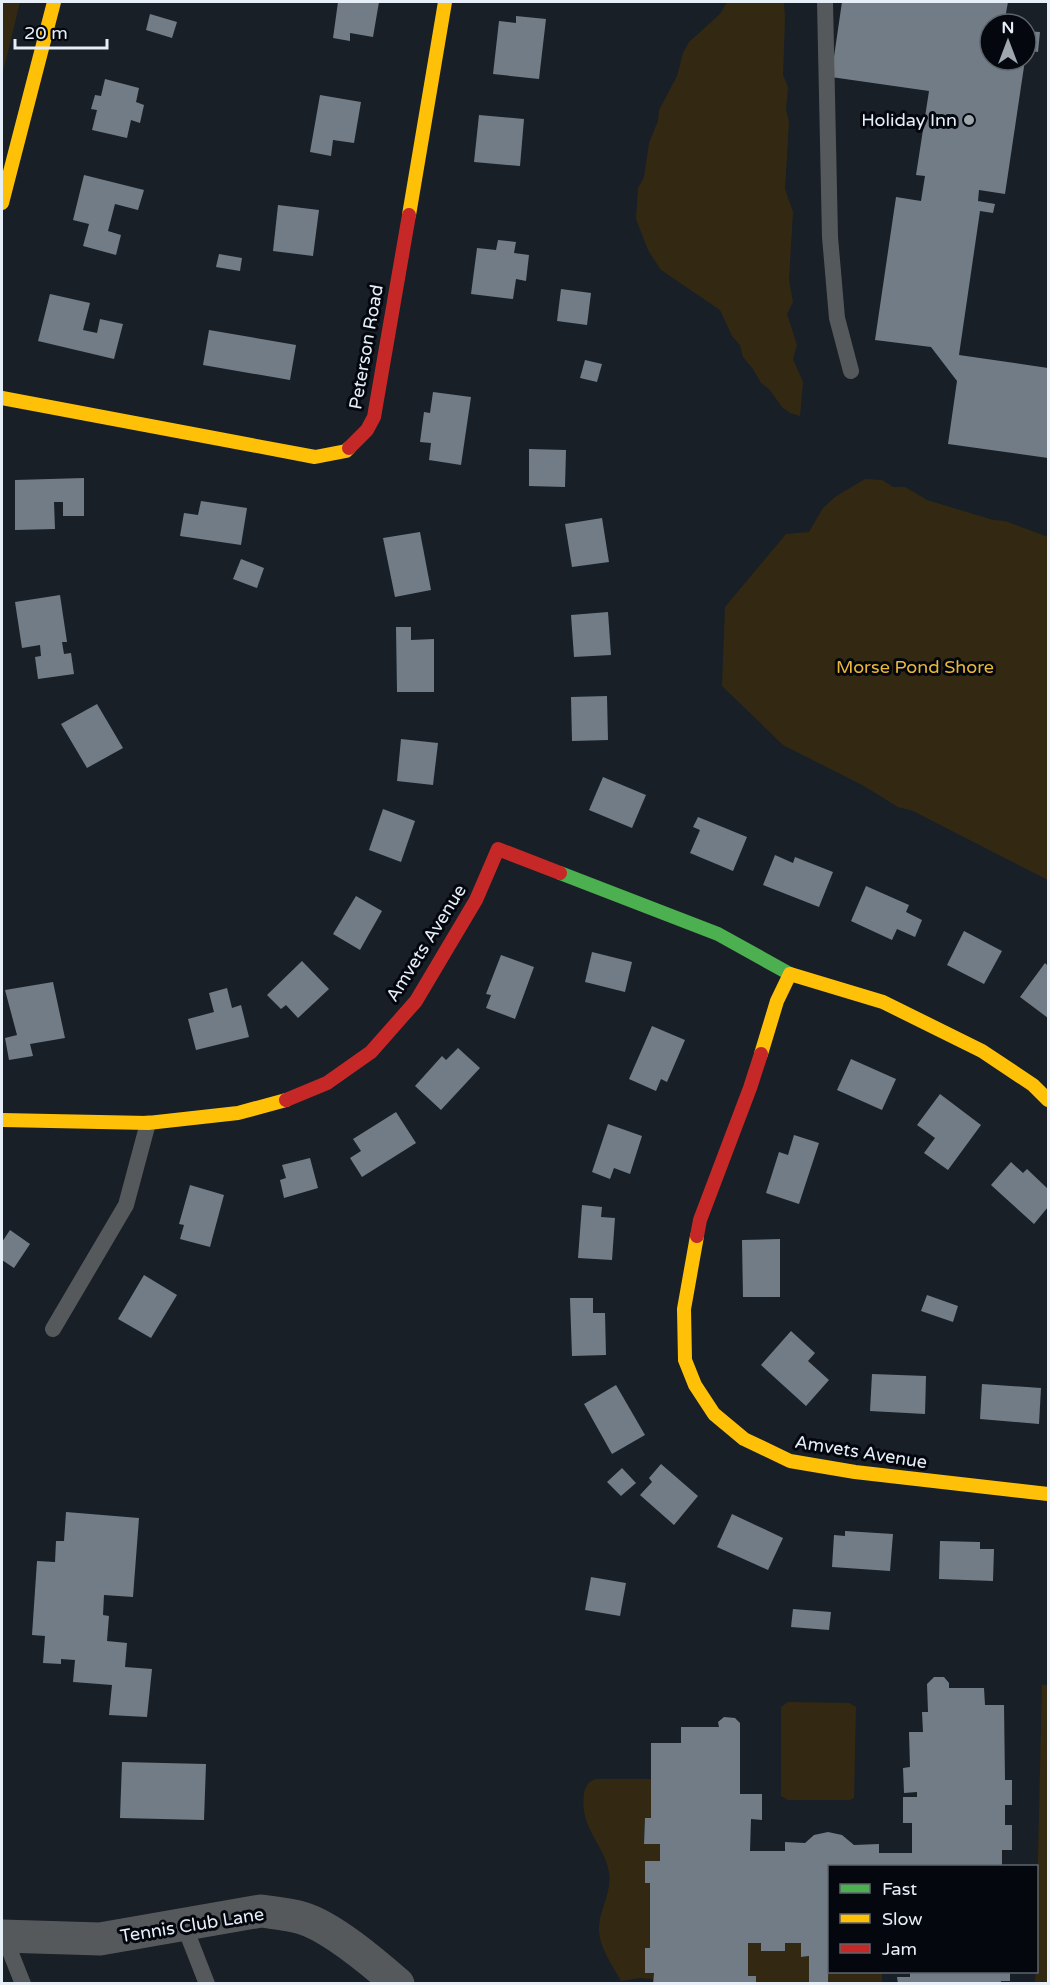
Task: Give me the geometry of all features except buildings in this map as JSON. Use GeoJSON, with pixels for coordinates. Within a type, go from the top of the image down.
{"type":"FeatureCollection","features":[{"type":"Feature","properties":{"kind":"street"},"geometry":{"type":"LineString","coordinates":[[2,203],[54,2]]}},
{"type":"Feature","properties":{"kind":"street","name":"Peterson Road"},"geometry":{"type":"LineString","coordinates":[[2,398],[315,458],[346,451],[367,430],[374,417],[446,2]]}},
{"type":"Feature","properties":{"kind":"street","name":"Amvets Avenue"},"geometry":{"type":"LineString","coordinates":[[2,1120],[148,1124],[238,1113],[280,1102],[327,1083],[371,1052],[416,1001],[476,900],[498,849],[718,934],[790,974],[883,1002],[982,1051],[1033,1085],[1048,1100]]}},
{"type":"Feature","properties":{"kind":"street","name":"Amvets Avenue"},"geometry":{"type":"LineString","coordinates":[[790,974],[777,1001],[750,1088],[700,1220],[684,1309],[685,1360],[695,1385],[714,1413],[744,1439],[790,1461],[855,1472],[1048,1494]]}},
{"type":"Feature","properties":{"kind":"street","name":"Tennis Club Lane"},"geometry":{"type":"LineString","coordinates":[[3,1936],[100,1939],[261,1911],[284,1913],[304,1918],[326,1929],[398,1983]]}},
{"type":"Feature","properties":{"kind":"lane"},"geometry":{"type":"LineString","coordinates":[[825,2],[830,237],[837,318],[851,371]]}},
{"type":"Feature","properties":{"kind":"lane"},"geometry":{"type":"LineString","coordinates":[[53,1329],[126,1205],[148,1124]]}},
{"type":"Feature","properties":{"kind":"lane"},"geometry":{"type":"LineString","coordinates":[[184,1924],[207,1983]]}},
{"type":"Feature","properties":{"kind":"lane"},"geometry":{"type":"LineString","coordinates":[[3,1936],[23,1983]]}},
{"type":"Feature","properties":{"kind":"green space"},"geometry":{"type":"Polygon","coordinates":[[[2,2],[20,2],[2,76],[2,2]]]}},
{"type":"Feature","properties":{"kind":"green space"},"geometry":{"type":"Polygon","coordinates":[[[727,2],[784,2],[783,75],[788,87],[786,110],[789,121],[785,189],[793,212],[789,280],[793,302],[787,314],[797,345],[793,359],[803,382],[800,416],[782,407],[769,389],[761,383],[743,357],[740,345],[732,336],[720,310],[661,270],[648,250],[636,219],[638,188],[644,177],[649,143],[658,121],[659,110],[677,76],[683,53],[689,42],[720,14],[727,2]]]}},
{"type":"Feature","properties":{"kind":"green space","name":"Morse Pond Shore"},"geometry":{"type":"Polygon","coordinates":[[[865,479],[882,480],[893,487],[905,487],[927,500],[993,520],[1005,521],[1048,537],[1048,880],[913,811],[898,807],[864,786],[783,745],[722,686],[725,607],[786,534],[809,532],[823,508],[835,497],[865,479]]]}},
{"type":"Feature","properties":{"kind":"green space"},"geometry":{"type":"Polygon","coordinates":[[[1042,1685],[1048,1685],[1048,1983],[1035,1984],[1035,1973],[1038,1973],[1042,1685]]]}},
{"type":"Feature","properties":{"kind":"green space"},"geometry":{"type":"Polygon","coordinates":[[[788,1702],[849,1703],[856,1707],[854,1798],[850,1800],[788,1800],[781,1796],[781,1707],[788,1702]]]}},
{"type":"Feature","properties":{"kind":"green space"},"geometry":{"type":"Polygon","coordinates":[[[597,1779],[651,1779],[651,1818],[645,1818],[644,1844],[660,1844],[660,1861],[645,1861],[645,1882],[650,1883],[650,1948],[645,1948],[645,1972],[654,1973],[653,1979],[639,1978],[621,1981],[601,1941],[600,1919],[610,1879],[602,1852],[588,1826],[583,1806],[586,1786],[597,1779]]]}},
{"type":"Feature","properties":{"kind":"green space"},"geometry":{"type":"Polygon","coordinates":[[[748,1943],[801,1943],[801,1957],[809,1956],[809,1983],[756,1983],[756,1976],[748,1976],[748,1943]]]}},
{"type":"Feature","properties":{"kind":"green space"},"geometry":{"type":"Polygon","coordinates":[[[828,1973],[882,1973],[882,1983],[828,1983],[828,1973]]]}},
{"type":"Feature","properties":{"kind":"traffic: fast"},"geometry":{"type":"LineString","coordinates":[[560,873],[718,934],[790,974]]}},
{"type":"Feature","properties":{"kind":"traffic: slow"},"geometry":{"type":"LineString","coordinates":[[2,203],[54,2]]}},
{"type":"Feature","properties":{"kind":"traffic: slow"},"geometry":{"type":"LineString","coordinates":[[409,215],[445,2]]}},
{"type":"Feature","properties":{"kind":"traffic: slow"},"geometry":{"type":"LineString","coordinates":[[2,398],[315,457],[346,451],[349,448]]}},
{"type":"Feature","properties":{"kind":"traffic: slow"},"geometry":{"type":"LineString","coordinates":[[761,1054],[777,1001],[790,974],[883,1002],[982,1051],[1033,1085],[1048,1100]]}},
{"type":"Feature","properties":{"kind":"traffic: slow"},"geometry":{"type":"LineString","coordinates":[[2,1120],[148,1123],[238,1113],[286,1100]]}},
{"type":"Feature","properties":{"kind":"traffic: slow"},"geometry":{"type":"LineString","coordinates":[[697,1236],[684,1309],[685,1360],[695,1385],[714,1414],[744,1439],[790,1461],[855,1472],[1048,1494]]}},
{"type":"Feature","properties":{"kind":"traffic: jam"},"geometry":{"type":"LineString","coordinates":[[349,448],[367,430],[374,417],[409,215]]}},
{"type":"Feature","properties":{"kind":"traffic: jam"},"geometry":{"type":"LineString","coordinates":[[286,1100],[327,1083],[371,1052],[416,1001],[476,900],[498,849],[560,873]]}},
{"type":"Feature","properties":{"kind":"traffic: jam"},"geometry":{"type":"LineString","coordinates":[[697,1236],[700,1220],[761,1054]]}},
{"type":"Feature","properties":{"kind":"place","name":"Holiday Inn"},"geometry":{"type":"Point","coordinates":[969,120]}}]}
